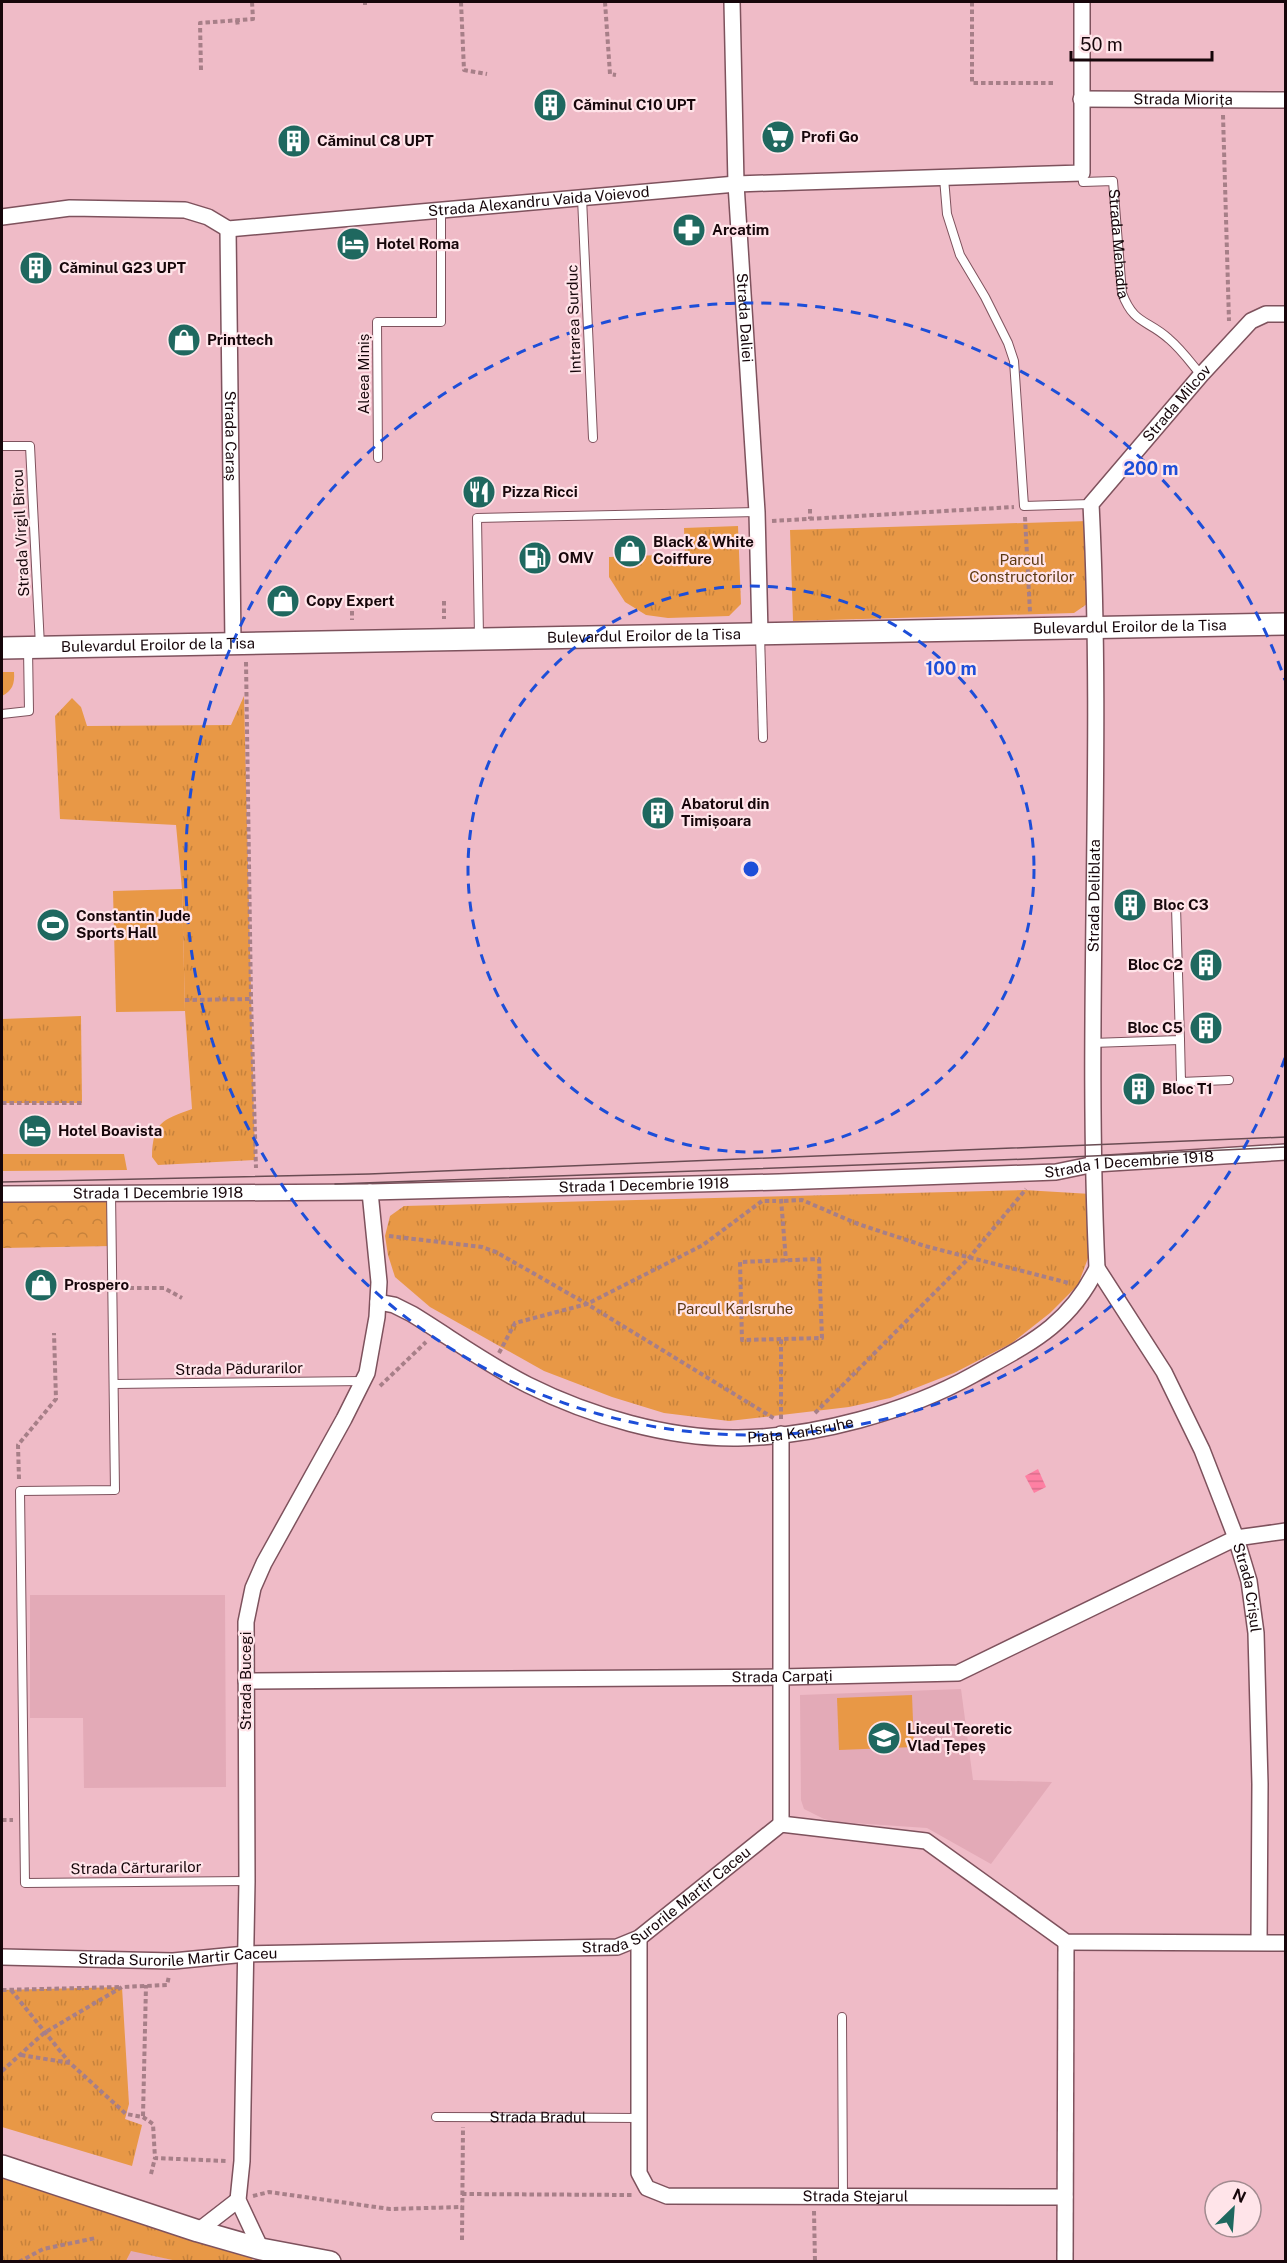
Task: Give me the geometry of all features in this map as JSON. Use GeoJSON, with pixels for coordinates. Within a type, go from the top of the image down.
{"type":"FeatureCollection","features":[{"type":"Feature","properties":{"kind":"street","name":"Strada Daliei"},"geometry":{"type":"LineString","coordinates":[[732,2],[736,184],[763,517],[760,634]]}},
{"type":"Feature","properties":{"kind":"street"},"geometry":{"type":"LineString","coordinates":[[1082,2],[1082,174]]}},
{"type":"Feature","properties":{"kind":"street","name":"Strada Miorița"},"geometry":{"type":"LineString","coordinates":[[1081,99],[1286,100]]}},
{"type":"Feature","properties":{"kind":"street","name":"Strada Alexandru Vaida Voievod"},"geometry":{"type":"LineString","coordinates":[[228,229],[736,184],[1082,174]]}},
{"type":"Feature","properties":{"kind":"street"},"geometry":{"type":"LineString","coordinates":[[2,217],[70,208],[185,210],[208,217],[228,229]]}},
{"type":"Feature","properties":{"kind":"street","name":"Strada Caraș"},"geometry":{"type":"LineString","coordinates":[[228,229],[239,644]]}},
{"type":"Feature","properties":{"kind":"street","name":"Strada Milcov"},"geometry":{"type":"LineString","coordinates":[[1091,504],[1201,375],[1251,321],[1266,314],[1286,314]]}},
{"type":"Feature","properties":{"kind":"street"},"geometry":{"type":"LineString","coordinates":[[1091,504],[1096,627]]}},
{"type":"Feature","properties":{"kind":"street","name":"Bulevardul Eroilor de la Tisa"},"geometry":{"type":"LineString","coordinates":[[2,648],[1286,624]]}},
{"type":"Feature","properties":{"kind":"street","name":"Strada Deliblata"},"geometry":{"type":"LineString","coordinates":[[1095,1164],[1092,1043],[1096,627]]}},
{"type":"Feature","properties":{"kind":"street","name":"Strada 1 Decembrie 1918"},"geometry":{"type":"LineString","coordinates":[[2,1194],[369,1192],[779,1182],[1056,1172],[1095,1164],[1286,1152]]}},
{"type":"Feature","properties":{"kind":"street","name":"Piața Karlsruhe"},"geometry":{"type":"LineString","coordinates":[[378,1302],[394,1305],[529,1385],[553,1396],[627,1422],[669,1432],[738,1438],[781,1428],[841,1424],[893,1410],[962,1381],[1013,1353],[1050,1329],[1076,1305],[1097,1268],[1095,1164]]}},
{"type":"Feature","properties":{"kind":"street","name":"Strada Bucegi"},"geometry":{"type":"LineString","coordinates":[[237,2200],[242,2162],[246,1954],[246,1622],[253,1588],[264,1563],[364,1381],[373,1347],[380,1282],[369,1192]]}},
{"type":"Feature","properties":{"kind":"street","name":"Strada Crișul"},"geometry":{"type":"LineString","coordinates":[[1097,1268],[1164,1372],[1202,1450],[1236,1538],[1249,1581],[1256,1633],[1260,1784],[1259,1942]]}},
{"type":"Feature","properties":{"kind":"street"},"geometry":{"type":"LineString","coordinates":[[781,1428],[781,1824],[926,1841],[1066,1942],[1286,1943]]}},
{"type":"Feature","properties":{"kind":"street","name":"Strada Carpați"},"geometry":{"type":"LineString","coordinates":[[246,1681],[781,1677],[958,1673],[1236,1538],[1286,1531]]}},
{"type":"Feature","properties":{"kind":"street","name":"Strada Surorile Martir Caceu"},"geometry":{"type":"LineString","coordinates":[[2,1957],[173,1961],[246,1954],[617,1947],[639,1938],[781,1824]]}},
{"type":"Feature","properties":{"kind":"street"},"geometry":{"type":"LineString","coordinates":[[639,1938],[639,2173],[648,2188]]}},
{"type":"Feature","properties":{"kind":"street"},"geometry":{"type":"LineString","coordinates":[[1065,2262],[1066,1942]]}},
{"type":"Feature","properties":{"kind":"street"},"geometry":{"type":"LineString","coordinates":[[2,2166],[198,2231],[261,2249],[330,2262]]}},
{"type":"Feature","properties":{"kind":"street","name":"Strada Stejarul"},"geometry":{"type":"LineString","coordinates":[[648,2188],[667,2196],[1065,2197]]}},
{"type":"Feature","properties":{"kind":"street"},"geometry":{"type":"LineString","coordinates":[[198,2231],[237,2200],[261,2249]]}},
{"type":"Feature","properties":{"kind":"lane","name":"Strada Mehadia"},"geometry":{"type":"LineString","coordinates":[[1082,174],[1083,182],[1113,181],[1122,293],[1128,309],[1137,319],[1169,338],[1201,375]]}},
{"type":"Feature","properties":{"kind":"lane"},"geometry":{"type":"LineString","coordinates":[[944,178],[947,214],[960,255],[990,306],[1014,361],[1024,506],[1091,504]]}},
{"type":"Feature","properties":{"kind":"lane","name":"Intrarea Surduc"},"geometry":{"type":"LineString","coordinates":[[582,198],[592,438]]}},
{"type":"Feature","properties":{"kind":"lane","name":"Aleea Miniș"},"geometry":{"type":"LineString","coordinates":[[378,458],[377,322],[441,322],[441,210]]}},
{"type":"Feature","properties":{"kind":"lane","name":"Strada Virgil Birou"},"geometry":{"type":"LineString","coordinates":[[2,446],[30,446],[34,647]]}},
{"type":"Feature","properties":{"kind":"lane"},"geometry":{"type":"LineString","coordinates":[[479,639],[477,518],[763,517]]}},
{"type":"Feature","properties":{"kind":"lane"},"geometry":{"type":"LineString","coordinates":[[760,634],[763,738]]}},
{"type":"Feature","properties":{"kind":"lane"},"geometry":{"type":"LineString","coordinates":[[2,714],[29,711],[34,647]]}},
{"type":"Feature","properties":{"kind":"lane"},"geometry":{"type":"LineString","coordinates":[[1176,907],[1182,1082],[1229,1080]]}},
{"type":"Feature","properties":{"kind":"lane"},"geometry":{"type":"LineString","coordinates":[[1092,1043],[1180,1040]]}},
{"type":"Feature","properties":{"kind":"lane"},"geometry":{"type":"LineString","coordinates":[[20,1491],[115,1490],[111,1193]]}},
{"type":"Feature","properties":{"kind":"lane","name":"Strada Pădurarilor"},"geometry":{"type":"LineString","coordinates":[[114,1384],[364,1381]]}},
{"type":"Feature","properties":{"kind":"lane","name":"Strada Cărturarilor"},"geometry":{"type":"LineString","coordinates":[[20,1491],[25,1883],[247,1881]]}},
{"type":"Feature","properties":{"kind":"lane"},"geometry":{"type":"LineString","coordinates":[[842,2017],[843,2196]]}},
{"type":"Feature","properties":{"kind":"lane","name":"Strada Bradul"},"geometry":{"type":"LineString","coordinates":[[436,2117],[639,2118]]}},
{"type":"Feature","properties":{"kind":"path"},"geometry":{"type":"LineString","coordinates":[[201,70],[200,23],[253,19],[252,2]]}},
{"type":"Feature","properties":{"kind":"path"},"geometry":{"type":"LineString","coordinates":[[461,2],[464,70],[487,74]]}},
{"type":"Feature","properties":{"kind":"path"},"geometry":{"type":"LineString","coordinates":[[605,2],[610,74],[616,75]]}},
{"type":"Feature","properties":{"kind":"path"},"geometry":{"type":"LineString","coordinates":[[972,2],[972,83],[1055,83]]}},
{"type":"Feature","properties":{"kind":"path"},"geometry":{"type":"LineString","coordinates":[[237,20],[238,27]]}},
{"type":"Feature","properties":{"kind":"path"},"geometry":{"type":"LineString","coordinates":[[1223,100],[1230,345]]}},
{"type":"Feature","properties":{"kind":"path"},"geometry":{"type":"LineString","coordinates":[[763,517],[810,519],[1024,506],[1030,612]]}},
{"type":"Feature","properties":{"kind":"path"},"geometry":{"type":"LineString","coordinates":[[810,508],[810,519]]}},
{"type":"Feature","properties":{"kind":"path"},"geometry":{"type":"LineString","coordinates":[[444,602],[444,619]]}},
{"type":"Feature","properties":{"kind":"path"},"geometry":{"type":"LineString","coordinates":[[352,610],[352,620]]}},
{"type":"Feature","properties":{"kind":"path"},"geometry":{"type":"LineString","coordinates":[[239,644],[256,1168]]}},
{"type":"Feature","properties":{"kind":"path"},"geometry":{"type":"LineString","coordinates":[[185,1000],[251,999]]}},
{"type":"Feature","properties":{"kind":"path"},"geometry":{"type":"LineString","coordinates":[[2,1102],[82,1103]]}},
{"type":"Feature","properties":{"kind":"path"},"geometry":{"type":"LineString","coordinates":[[810,1418],[969,1258],[1030,1184]]}},
{"type":"Feature","properties":{"kind":"path"},"geometry":{"type":"LineString","coordinates":[[780,1192],[786,1261]]}},
{"type":"Feature","properties":{"kind":"path"},"geometry":{"type":"LineString","coordinates":[[493,1364],[515,1323],[587,1304],[703,1245],[762,1202],[802,1200],[858,1224],[1086,1290]]}},
{"type":"Feature","properties":{"kind":"path"},"geometry":{"type":"LineString","coordinates":[[375,1234],[482,1247],[496,1252],[587,1304],[781,1428]]}},
{"type":"Feature","properties":{"kind":"path"},"geometry":{"type":"LineString","coordinates":[[819,1259],[822,1338],[781,1339],[742,1340],[740,1262],[819,1259]]}},
{"type":"Feature","properties":{"kind":"path"},"geometry":{"type":"LineString","coordinates":[[112,1288],[164,1288],[182,1298]]}},
{"type":"Feature","properties":{"kind":"path"},"geometry":{"type":"LineString","coordinates":[[378,1387],[438,1330]]}},
{"type":"Feature","properties":{"kind":"path"},"geometry":{"type":"LineString","coordinates":[[20,1491],[18,1445],[56,1399],[54,1333]]}},
{"type":"Feature","properties":{"kind":"path"},"geometry":{"type":"LineString","coordinates":[[781,1339],[781,1428]]}},
{"type":"Feature","properties":{"kind":"path"},"geometry":{"type":"LineString","coordinates":[[781,1428],[791,1421]]}},
{"type":"Feature","properties":{"kind":"path"},"geometry":{"type":"LineString","coordinates":[[2,1990],[167,1985],[173,1961]]}},
{"type":"Feature","properties":{"kind":"path"},"geometry":{"type":"LineString","coordinates":[[143,2117],[146,1985]]}},
{"type":"Feature","properties":{"kind":"path"},"geometry":{"type":"LineString","coordinates":[[2,2072],[44,2033],[122,1987]]}},
{"type":"Feature","properties":{"kind":"path"},"geometry":{"type":"LineString","coordinates":[[11,1990],[70,2062],[126,2114],[143,2117],[153,2124],[155,2158],[151,2174]]}},
{"type":"Feature","properties":{"kind":"path"},"geometry":{"type":"LineString","coordinates":[[21,2055],[70,2062]]}},
{"type":"Feature","properties":{"kind":"path"},"geometry":{"type":"LineString","coordinates":[[462,2240],[463,2117]]}},
{"type":"Feature","properties":{"kind":"path"},"geometry":{"type":"LineString","coordinates":[[155,2158],[242,2162]]}},
{"type":"Feature","properties":{"kind":"path"},"geometry":{"type":"LineString","coordinates":[[462,2194],[633,2195],[648,2188]]}},
{"type":"Feature","properties":{"kind":"path"},"geometry":{"type":"LineString","coordinates":[[237,2200],[269,2192],[390,2209],[462,2207]]}},
{"type":"Feature","properties":{"kind":"path"},"geometry":{"type":"LineString","coordinates":[[814,2196],[815,2262]]}},
{"type":"Feature","properties":{"kind":"path"},"geometry":{"type":"LineString","coordinates":[[19,2262],[43,2249],[96,2238]]}},
{"type":"Feature","properties":{"kind":"shaded area"},"geometry":{"type":"Polygon","coordinates":[[[1038,1469],[1046,1487],[1034,1493],[1025,1476],[1038,1469]]]}},
{"type":"Feature","properties":{"kind":"shaded area"},"geometry":{"type":"Polygon","coordinates":[[[30,1595],[225,1595],[226,1787],[84,1788],[83,1718],[30,1718],[30,1595]]]}},
{"type":"Feature","properties":{"kind":"shaded area","name":"Liceul Teoretic Vlad Țepeș"},"geometry":{"type":"Polygon","coordinates":[[[961,1689],[973,1780],[1052,1782],[991,1864],[927,1828],[838,1822],[824,1819],[804,1809],[801,1800],[800,1695],[961,1689]]]}},
{"type":"Feature","properties":{"kind":"shaded area"},"geometry":{"type":"Polygon","coordinates":[[[131,2250],[177,2261],[126,2262],[131,2250]]]}},
{"type":"Feature","properties":{"kind":"green space","name":"Parcul Constructorilor"},"geometry":{"type":"Polygon","coordinates":[[[1088,521],[1090,595],[1087,604],[1074,613],[793,621],[790,530],[1088,521]]]}},
{"type":"Feature","properties":{"kind":"green space"},"geometry":{"type":"Polygon","coordinates":[[[738,526],[741,604],[729,616],[668,618],[646,615],[625,602],[609,577],[609,557],[685,554],[684,528],[738,526]]]}},
{"type":"Feature","properties":{"kind":"green space"},"geometry":{"type":"Polygon","coordinates":[[[2,672],[14,672],[14,676],[10,689],[2,696],[2,672]]]}},
{"type":"Feature","properties":{"kind":"green space"},"geometry":{"type":"Polygon","coordinates":[[[244,696],[255,1160],[158,1165],[152,1157],[157,1129],[173,1116],[192,1109],[185,1011],[182,889],[176,825],[60,819],[55,716],[72,698],[81,707],[87,726],[231,725],[244,696]]]}},
{"type":"Feature","properties":{"kind":"green space"},"geometry":{"type":"Polygon","coordinates":[[[182,889],[185,1011],[116,1012],[113,891],[182,889]]]}},
{"type":"Feature","properties":{"kind":"green space"},"geometry":{"type":"Polygon","coordinates":[[[81,1016],[82,1103],[2,1103],[2,1019],[81,1016]]]}},
{"type":"Feature","properties":{"kind":"green space"},"geometry":{"type":"Polygon","coordinates":[[[2,1154],[124,1154],[127,1170],[2,1171],[2,1154]]]}},
{"type":"Feature","properties":{"kind":"green space","name":"Parcul Karlsruhe"},"geometry":{"type":"Polygon","coordinates":[[[1024,1190],[1091,1194],[1091,1250],[1078,1285],[1050,1313],[1012,1343],[954,1373],[890,1398],[849,1407],[729,1421],[664,1413],[612,1397],[544,1371],[430,1307],[395,1277],[385,1236],[390,1216],[404,1206],[1024,1190]]]}},
{"type":"Feature","properties":{"kind":"green space"},"geometry":{"type":"Polygon","coordinates":[[[111,1193],[112,1246],[2,1248],[2,1194],[111,1193]]]}},
{"type":"Feature","properties":{"kind":"green space"},"geometry":{"type":"Polygon","coordinates":[[[912,1695],[914,1747],[839,1750],[837,1698],[912,1695]]]}},
{"type":"Feature","properties":{"kind":"green space"},"geometry":{"type":"Polygon","coordinates":[[[122,1987],[129,2104],[125,2119],[142,2125],[132,2166],[2,2127],[2,1990],[122,1987]]]}},
{"type":"Feature","properties":{"kind":"green space"},"geometry":{"type":"Polygon","coordinates":[[[2,2159],[256,2243],[252,2261],[177,2261],[131,2251],[126,2261],[2,2261],[2,2159]]]}},
{"type":"Feature","properties":{"kind":"tram line"},"geometry":{"type":"LineString","coordinates":[[2,1182],[369,1174],[1286,1137]]}},
{"type":"Feature","properties":{"kind":"tram line"},"geometry":{"type":"LineString","coordinates":[[335,1184],[1027,1159],[1286,1147]]}},
{"type":"Feature","properties":{"kind":"place","name":"Căminul C10 UPT"},"geometry":{"type":"Point","coordinates":[550,105]}},
{"type":"Feature","properties":{"kind":"place","name":"Profi Go"},"geometry":{"type":"Point","coordinates":[778,137]}},
{"type":"Feature","properties":{"kind":"place","name":"Căminul C8 UPT"},"geometry":{"type":"Point","coordinates":[294,141]}},
{"type":"Feature","properties":{"kind":"place","name":"Arcatim"},"geometry":{"type":"Point","coordinates":[689,230]}},
{"type":"Feature","properties":{"kind":"place","name":"Hotel Roma"},"geometry":{"type":"Point","coordinates":[353,244]}},
{"type":"Feature","properties":{"kind":"place","name":"Căminul G23 UPT"},"geometry":{"type":"Point","coordinates":[36,268]}},
{"type":"Feature","properties":{"kind":"place","name":"Printtech"},"geometry":{"type":"Point","coordinates":[184,340]}},
{"type":"Feature","properties":{"kind":"place","name":"Pizza Ricci"},"geometry":{"type":"Point","coordinates":[479,492]}},
{"type":"Feature","properties":{"kind":"place","name":"Black & White Coiffure"},"geometry":{"type":"Point","coordinates":[630,551]}},
{"type":"Feature","properties":{"kind":"place","name":"OMV"},"geometry":{"type":"Point","coordinates":[535,558]}},
{"type":"Feature","properties":{"kind":"place","name":"Copy Expert"},"geometry":{"type":"Point","coordinates":[283,601]}},
{"type":"Feature","properties":{"kind":"place","name":"Abatorul din Timișoara"},"geometry":{"type":"Point","coordinates":[658,813]}},
{"type":"Feature","properties":{"kind":"place","name":"Bloc C3"},"geometry":{"type":"Point","coordinates":[1130,905]}},
{"type":"Feature","properties":{"kind":"place","name":"Constantin Jude Sports Hall"},"geometry":{"type":"Point","coordinates":[53,925]}},
{"type":"Feature","properties":{"kind":"place","name":"Bloc C2"},"geometry":{"type":"Point","coordinates":[1206,965]}},
{"type":"Feature","properties":{"kind":"place","name":"Bloc C5"},"geometry":{"type":"Point","coordinates":[1206,1028]}},
{"type":"Feature","properties":{"kind":"place","name":"Bloc T1"},"geometry":{"type":"Point","coordinates":[1139,1089]}},
{"type":"Feature","properties":{"kind":"place","name":"Hotel Boavista"},"geometry":{"type":"Point","coordinates":[35,1131]}},
{"type":"Feature","properties":{"kind":"place","name":"Prospero"},"geometry":{"type":"Point","coordinates":[41,1285]}},
{"type":"Feature","properties":{"kind":"place","name":"Liceul Teoretic Vlad Țepeș"},"geometry":{"type":"Point","coordinates":[884,1738]}}]}
